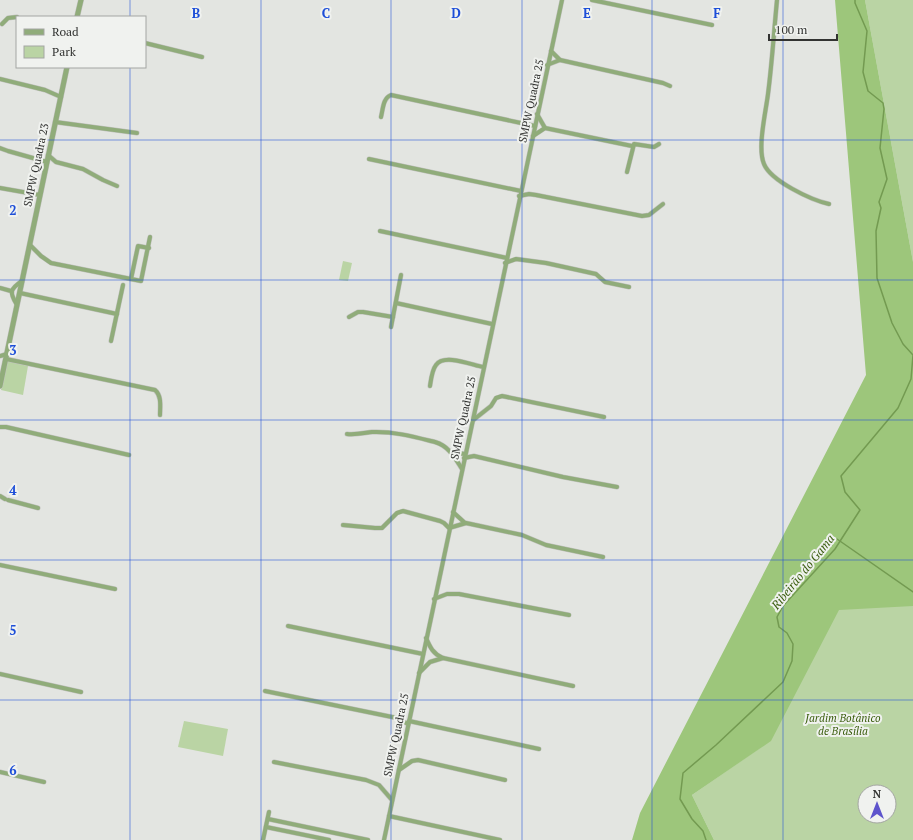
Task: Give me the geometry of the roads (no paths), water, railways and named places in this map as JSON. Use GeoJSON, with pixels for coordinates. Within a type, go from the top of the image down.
{"type":"FeatureCollection","features":[{"type":"Feature","properties":{"kind":"street"},"geometry":{"type":"LineString","coordinates":[[77,16],[81,0]]}},
{"type":"Feature","properties":{"kind":"street"},"geometry":{"type":"LineString","coordinates":[[592,0],[712,25]]}},
{"type":"Feature","properties":{"kind":"street"},"geometry":{"type":"LineString","coordinates":[[777,0],[761,148],[764,165],[772,174],[798,192],[813,200],[829,204]]}},
{"type":"Feature","properties":{"kind":"street","name":"SMPW Quadra 25"},"geometry":{"type":"LineString","coordinates":[[384,840],[561,1]]}},
{"type":"Feature","properties":{"kind":"street"},"geometry":{"type":"LineString","coordinates":[[2,24],[8,18],[16,17]]}},
{"type":"Feature","properties":{"kind":"street"},"geometry":{"type":"LineString","coordinates":[[146,43],[202,57]]}},
{"type":"Feature","properties":{"kind":"street"},"geometry":{"type":"LineString","coordinates":[[551,51],[560,60],[663,83],[670,86]]}},
{"type":"Feature","properties":{"kind":"street"},"geometry":{"type":"LineString","coordinates":[[547,65],[560,60]]}},
{"type":"Feature","properties":{"kind":"street","name":"SMPW Quadra 23"},"geometry":{"type":"LineString","coordinates":[[0,386],[2,363],[6,356],[20,293],[67,68]]}},
{"type":"Feature","properties":{"kind":"street"},"geometry":{"type":"LineString","coordinates":[[0,79],[45,90],[61,97]]}},
{"type":"Feature","properties":{"kind":"street"},"geometry":{"type":"LineString","coordinates":[[382,117],[385,100],[391,95],[535,126]]}},
{"type":"Feature","properties":{"kind":"street"},"geometry":{"type":"LineString","coordinates":[[537,114],[545,128]]}},
{"type":"Feature","properties":{"kind":"street"},"geometry":{"type":"LineString","coordinates":[[55,122],[137,133]]}},
{"type":"Feature","properties":{"kind":"street"},"geometry":{"type":"LineString","coordinates":[[533,136],[545,128],[632,146],[635,144],[654,147],[659,144]]}},
{"type":"Feature","properties":{"kind":"street"},"geometry":{"type":"LineString","coordinates":[[627,172],[632,146]]}},
{"type":"Feature","properties":{"kind":"street"},"geometry":{"type":"LineString","coordinates":[[0,148],[46,165],[56,162]]}},
{"type":"Feature","properties":{"kind":"street"},"geometry":{"type":"LineString","coordinates":[[48,155],[56,162],[83,169],[117,186]]}},
{"type":"Feature","properties":{"kind":"street"},"geometry":{"type":"LineString","coordinates":[[369,159],[520,191]]}},
{"type":"Feature","properties":{"kind":"street"},"geometry":{"type":"LineString","coordinates":[[0,188],[40,196]]}},
{"type":"Feature","properties":{"kind":"street"},"geometry":{"type":"LineString","coordinates":[[519,196],[529,194],[536,195],[642,216],[649,215],[663,204]]}},
{"type":"Feature","properties":{"kind":"street"},"geometry":{"type":"LineString","coordinates":[[380,231],[507,258]]}},
{"type":"Feature","properties":{"kind":"street"},"geometry":{"type":"LineString","coordinates":[[30,245],[41,256],[51,262],[141,281],[149,248],[150,237]]}},
{"type":"Feature","properties":{"kind":"street"},"geometry":{"type":"LineString","coordinates":[[131,279],[138,246],[149,248]]}},
{"type":"Feature","properties":{"kind":"street"},"geometry":{"type":"LineString","coordinates":[[508,252],[516,259]]}},
{"type":"Feature","properties":{"kind":"street"},"geometry":{"type":"LineString","coordinates":[[505,263],[516,259],[546,263],[596,274],[605,282],[629,287]]}},
{"type":"Feature","properties":{"kind":"street"},"geometry":{"type":"LineString","coordinates":[[391,327],[401,275]]}},
{"type":"Feature","properties":{"kind":"street"},"geometry":{"type":"LineString","coordinates":[[17,305],[12,298],[12,290],[22,281]]}},
{"type":"Feature","properties":{"kind":"street"},"geometry":{"type":"LineString","coordinates":[[111,341],[123,285]]}},
{"type":"Feature","properties":{"kind":"street"},"geometry":{"type":"LineString","coordinates":[[0,288],[12,290]]}},
{"type":"Feature","properties":{"kind":"street"},"geometry":{"type":"LineString","coordinates":[[20,293],[117,314]]}},
{"type":"Feature","properties":{"kind":"street"},"geometry":{"type":"LineString","coordinates":[[396,303],[492,324]]}},
{"type":"Feature","properties":{"kind":"street"},"geometry":{"type":"LineString","coordinates":[[350,316],[358,312],[363,312],[393,317]]}},
{"type":"Feature","properties":{"kind":"street"},"geometry":{"type":"LineString","coordinates":[[0,356],[6,356],[155,390],[160,396],[160,415]]}},
{"type":"Feature","properties":{"kind":"street"},"geometry":{"type":"LineString","coordinates":[[430,386],[435,366],[440,361],[448,359],[483,367]]}},
{"type":"Feature","properties":{"kind":"street"},"geometry":{"type":"LineString","coordinates":[[472,421],[491,406],[496,398],[502,396],[604,417]]}},
{"type":"Feature","properties":{"kind":"street"},"geometry":{"type":"LineString","coordinates":[[0,423],[6,427]]}},
{"type":"Feature","properties":{"kind":"street"},"geometry":{"type":"LineString","coordinates":[[0,427],[6,427],[128,455]]}},
{"type":"Feature","properties":{"kind":"street"},"geometry":{"type":"LineString","coordinates":[[347,434],[371,432],[394,433],[440,443],[450,452],[462,469]]}},
{"type":"Feature","properties":{"kind":"street"},"geometry":{"type":"LineString","coordinates":[[450,452],[474,456],[562,477],[617,487]]}},
{"type":"Feature","properties":{"kind":"street"},"geometry":{"type":"LineString","coordinates":[[0,496],[6,500],[38,508]]}},
{"type":"Feature","properties":{"kind":"street"},"geometry":{"type":"LineString","coordinates":[[343,525],[382,528],[397,513],[403,511],[444,522],[450,528],[466,523]]}},
{"type":"Feature","properties":{"kind":"street"},"geometry":{"type":"LineString","coordinates":[[452,512],[466,523],[522,535],[546,545],[603,557]]}},
{"type":"Feature","properties":{"kind":"street"},"geometry":{"type":"LineString","coordinates":[[0,565],[115,589]]}},
{"type":"Feature","properties":{"kind":"street"},"geometry":{"type":"LineString","coordinates":[[434,599],[446,594],[459,594],[569,615]]}},
{"type":"Feature","properties":{"kind":"street"},"geometry":{"type":"LineString","coordinates":[[288,626],[423,654]]}},
{"type":"Feature","properties":{"kind":"street"},"geometry":{"type":"LineString","coordinates":[[426,637],[432,650],[443,658],[573,686]]}},
{"type":"Feature","properties":{"kind":"street"},"geometry":{"type":"LineString","coordinates":[[418,674],[430,662],[443,658]]}},
{"type":"Feature","properties":{"kind":"street"},"geometry":{"type":"LineString","coordinates":[[0,674],[81,692]]}},
{"type":"Feature","properties":{"kind":"street"},"geometry":{"type":"LineString","coordinates":[[265,691],[409,720],[539,749]]}},
{"type":"Feature","properties":{"kind":"street"},"geometry":{"type":"LineString","coordinates":[[397,718],[409,720]]}},
{"type":"Feature","properties":{"kind":"street"},"geometry":{"type":"LineString","coordinates":[[398,771],[412,761],[418,760],[505,780]]}},
{"type":"Feature","properties":{"kind":"street"},"geometry":{"type":"LineString","coordinates":[[274,762],[366,780],[379,785],[392,800]]}},
{"type":"Feature","properties":{"kind":"street"},"geometry":{"type":"LineString","coordinates":[[0,772],[44,782]]}},
{"type":"Feature","properties":{"kind":"street"},"geometry":{"type":"LineString","coordinates":[[263,840],[269,812]]}},
{"type":"Feature","properties":{"kind":"street"},"geometry":{"type":"LineString","coordinates":[[389,816],[500,840]]}},
{"type":"Feature","properties":{"kind":"street"},"geometry":{"type":"LineString","coordinates":[[268,819],[368,840]]}},
{"type":"Feature","properties":{"kind":"street"},"geometry":{"type":"LineString","coordinates":[[266,827],[329,840]]}},
{"type":"Feature","properties":{"kind":"street"},"geometry":{"type":"LineString","coordinates":[[312,836],[314,829]]}},
{"type":"Feature","properties":{"kind":"waterway","name":"Ribeirão do Gama"},"geometry":{"type":"LineString","coordinates":[[706,840],[703,831],[692,819],[680,799],[683,773],[716,745],[783,682],[792,661],[793,644],[787,633],[779,627],[777,617],[783,606],[835,549],[860,510],[845,492],[841,476],[898,408],[911,379],[913,355],[903,344],[892,323],[877,278],[876,231],[881,208],[879,202],[887,179],[880,148],[884,109],[883,103],[868,91],[863,72],[867,31],[855,0]]}},
{"type":"Feature","properties":{"kind":"waterway"},"geometry":{"type":"LineString","coordinates":[[837,539],[913,592]]}},
{"type":"Feature","properties":{"kind":"park label","name":"Jardim Botânico de Brasília"},"geometry":{"type":"Point","coordinates":[843,724]}}]}
